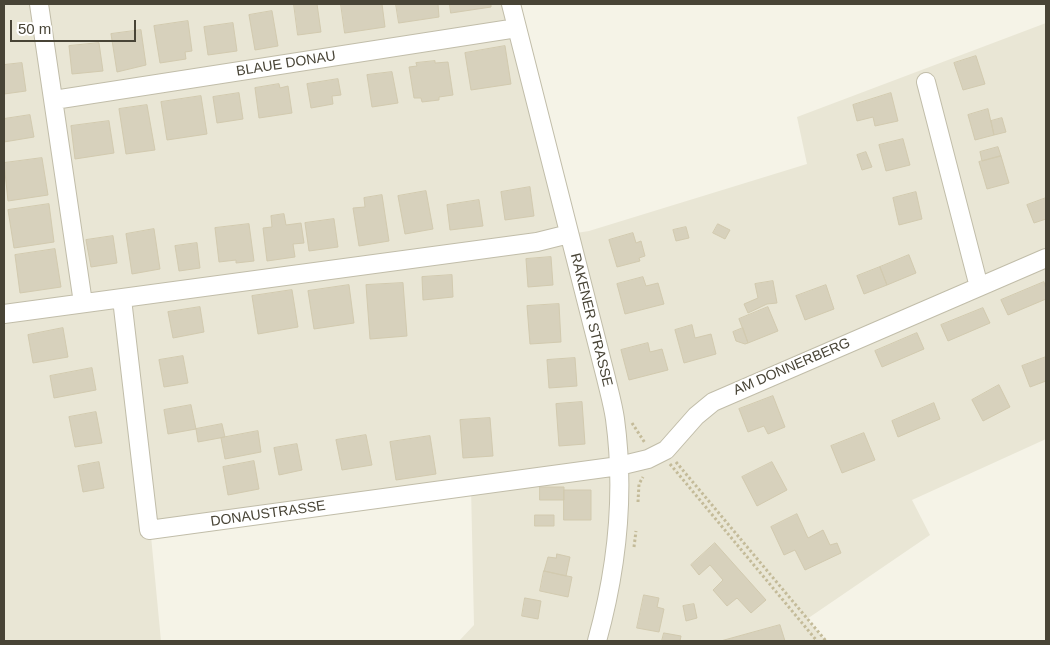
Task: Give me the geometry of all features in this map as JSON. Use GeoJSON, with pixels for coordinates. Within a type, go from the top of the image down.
{"type":"FeatureCollection","features":[{"type":"Feature","properties":{"kind":"street"},"geometry":{"type":"LineString","coordinates":[[39,4],[82,303]]}},
{"type":"Feature","properties":{"kind":"street","name":"RAKENER STRASSE"},"geometry":{"type":"LineString","coordinates":[[511,4],[613,410],[619,466],[618,524],[610,584],[597,641]]}},
{"type":"Feature","properties":{"kind":"street","name":"BLAUE DONAU"},"geometry":{"type":"LineString","coordinates":[[54,100],[517,28]]}},
{"type":"Feature","properties":{"kind":"street"},"geometry":{"type":"LineString","coordinates":[[926,82],[979,287]]}},
{"type":"Feature","properties":{"kind":"street"},"geometry":{"type":"LineString","coordinates":[[4,314],[537,242],[569,234]]}},
{"type":"Feature","properties":{"kind":"street","name":"AM DONNERBERG"},"geometry":{"type":"LineString","coordinates":[[619,466],[666,454],[696,416],[712,402],[1046,258]]}},
{"type":"Feature","properties":{"kind":"street","name":"DONAUSTRASSE"},"geometry":{"type":"LineString","coordinates":[[122,299],[149,530],[619,466]]}},
{"type":"Feature","properties":{"kind":"path"},"geometry":{"type":"LineString","coordinates":[[666,454],[817,641]]}},
{"type":"Feature","properties":{"kind":"path"},"geometry":{"type":"LineString","coordinates":[[666,454],[826,641]]}},
{"type":"Feature","properties":{"kind":"shaded area"},"geometry":{"type":"Polygon","coordinates":[[[4,4],[515,4],[570,234],[589,231],[807,164],[797,117],[1046,23],[1046,439],[912,500],[930,535],[807,619],[826,641],[459,641],[474,625],[471,487],[151,536],[161,641],[4,641],[4,4]]]}},
{"type":"Feature","properties":{"kind":"building"},"geometry":{"type":"Polygon","coordinates":[[[294,4],[317,4],[321,32],[298,35],[294,4]]]}},
{"type":"Feature","properties":{"kind":"building"},"geometry":{"type":"Polygon","coordinates":[[[341,4],[382,4],[385,27],[345,33],[341,4]]]}},
{"type":"Feature","properties":{"kind":"building"},"geometry":{"type":"Polygon","coordinates":[[[396,4],[438,4],[439,17],[399,23],[396,4]]]}},
{"type":"Feature","properties":{"kind":"building"},"geometry":{"type":"Polygon","coordinates":[[[450,4],[491,4],[491,7],[451,13],[450,4]]]}},
{"type":"Feature","properties":{"kind":"building"},"geometry":{"type":"Polygon","coordinates":[[[272,11],[278,46],[255,50],[249,15],[272,11]]]}},
{"type":"Feature","properties":{"kind":"building"},"geometry":{"type":"Polygon","coordinates":[[[188,21],[192,51],[185,52],[186,59],[160,63],[154,26],[188,21]]]}},
{"type":"Feature","properties":{"kind":"building"},"geometry":{"type":"Polygon","coordinates":[[[233,23],[237,51],[208,55],[204,27],[233,23]]]}},
{"type":"Feature","properties":{"kind":"building"},"geometry":{"type":"Polygon","coordinates":[[[141,30],[146,65],[117,72],[111,34],[141,30]]]}},
{"type":"Feature","properties":{"kind":"building"},"geometry":{"type":"Polygon","coordinates":[[[99,43],[103,71],[72,74],[69,46],[99,43]]]}},
{"type":"Feature","properties":{"kind":"building"},"geometry":{"type":"Polygon","coordinates":[[[505,46],[511,84],[471,90],[465,53],[505,46]]]}},
{"type":"Feature","properties":{"kind":"building"},"geometry":{"type":"Polygon","coordinates":[[[976,56],[985,84],[963,90],[954,63],[976,56]]]}},
{"type":"Feature","properties":{"kind":"building"},"geometry":{"type":"Polygon","coordinates":[[[435,61],[435,63],[448,62],[453,95],[439,97],[439,100],[422,102],[421,98],[414,98],[409,67],[417,66],[416,63],[435,61]]]}},
{"type":"Feature","properties":{"kind":"building"},"geometry":{"type":"Polygon","coordinates":[[[22,63],[26,91],[4,94],[4,65],[22,63]]]}},
{"type":"Feature","properties":{"kind":"building"},"geometry":{"type":"Polygon","coordinates":[[[392,72],[398,103],[372,107],[367,75],[392,72]]]}},
{"type":"Feature","properties":{"kind":"building"},"geometry":{"type":"Polygon","coordinates":[[[338,79],[341,95],[332,96],[333,104],[311,108],[307,84],[338,79]]]}},
{"type":"Feature","properties":{"kind":"building"},"geometry":{"type":"Polygon","coordinates":[[[279,84],[280,88],[288,86],[292,113],[259,118],[255,88],[279,84]]]}},
{"type":"Feature","properties":{"kind":"building"},"geometry":{"type":"Polygon","coordinates":[[[239,93],[243,119],[217,123],[213,97],[239,93]]]}},
{"type":"Feature","properties":{"kind":"building"},"geometry":{"type":"Polygon","coordinates":[[[891,93],[898,121],[875,126],[873,117],[857,121],[853,105],[891,93]]]}},
{"type":"Feature","properties":{"kind":"building"},"geometry":{"type":"Polygon","coordinates":[[[201,96],[207,134],[167,140],[161,102],[201,96]]]}},
{"type":"Feature","properties":{"kind":"building"},"geometry":{"type":"Polygon","coordinates":[[[147,105],[155,150],[126,154],[119,109],[147,105]]]}},
{"type":"Feature","properties":{"kind":"building"},"geometry":{"type":"Polygon","coordinates":[[[988,109],[994,135],[975,140],[968,115],[988,109]]]}},
{"type":"Feature","properties":{"kind":"building"},"geometry":{"type":"Polygon","coordinates":[[[30,115],[34,137],[4,142],[4,119],[30,115]]]}},
{"type":"Feature","properties":{"kind":"building"},"geometry":{"type":"Polygon","coordinates":[[[1002,118],[1006,132],[994,135],[991,121],[1002,118]]]}},
{"type":"Feature","properties":{"kind":"building"},"geometry":{"type":"Polygon","coordinates":[[[109,121],[114,153],[75,159],[71,126],[109,121]]]}},
{"type":"Feature","properties":{"kind":"building"},"geometry":{"type":"Polygon","coordinates":[[[903,139],[910,165],[886,171],[879,145],[903,139]]]}},
{"type":"Feature","properties":{"kind":"building"},"geometry":{"type":"Polygon","coordinates":[[[998,147],[1001,156],[982,161],[980,152],[998,147]]]}},
{"type":"Feature","properties":{"kind":"building"},"geometry":{"type":"Polygon","coordinates":[[[866,152],[872,167],[862,170],[857,155],[866,152]]]}},
{"type":"Feature","properties":{"kind":"building"},"geometry":{"type":"Polygon","coordinates":[[[1001,156],[1009,183],[987,189],[979,162],[1001,156]]]}},
{"type":"Feature","properties":{"kind":"building"},"geometry":{"type":"Polygon","coordinates":[[[42,158],[48,195],[8,201],[4,163],[42,158]]]}},
{"type":"Feature","properties":{"kind":"building"},"geometry":{"type":"Polygon","coordinates":[[[530,187],[534,216],[505,220],[501,192],[530,187]]]}},
{"type":"Feature","properties":{"kind":"building"},"geometry":{"type":"Polygon","coordinates":[[[426,191],[433,229],[405,234],[398,196],[426,191]]]}},
{"type":"Feature","properties":{"kind":"building"},"geometry":{"type":"Polygon","coordinates":[[[916,192],[922,219],[899,225],[893,198],[916,192]]]}},
{"type":"Feature","properties":{"kind":"building"},"geometry":{"type":"Polygon","coordinates":[[[382,195],[389,241],[359,246],[353,208],[365,207],[364,198],[382,195]]]}},
{"type":"Feature","properties":{"kind":"building"},"geometry":{"type":"Polygon","coordinates":[[[1046,198],[1046,219],[1034,223],[1027,205],[1046,198]]]}},
{"type":"Feature","properties":{"kind":"building"},"geometry":{"type":"Polygon","coordinates":[[[479,200],[483,226],[450,230],[447,205],[479,200]]]}},
{"type":"Feature","properties":{"kind":"building"},"geometry":{"type":"Polygon","coordinates":[[[49,204],[54,242],[14,248],[8,210],[49,204]]]}},
{"type":"Feature","properties":{"kind":"building"},"geometry":{"type":"Polygon","coordinates":[[[284,214],[286,225],[301,223],[304,243],[293,244],[295,257],[267,261],[263,228],[272,227],[271,216],[284,214]]]}},
{"type":"Feature","properties":{"kind":"building"},"geometry":{"type":"Polygon","coordinates":[[[334,219],[338,247],[309,251],[305,223],[334,219]]]}},
{"type":"Feature","properties":{"kind":"building"},"geometry":{"type":"Polygon","coordinates":[[[249,224],[254,261],[236,263],[236,260],[219,262],[215,228],[249,224]]]}},
{"type":"Feature","properties":{"kind":"building"},"geometry":{"type":"Polygon","coordinates":[[[718,224],[730,230],[725,239],[713,233],[718,224]]]}},
{"type":"Feature","properties":{"kind":"building"},"geometry":{"type":"Polygon","coordinates":[[[686,227],[689,238],[676,241],[673,230],[686,227]]]}},
{"type":"Feature","properties":{"kind":"building"},"geometry":{"type":"Polygon","coordinates":[[[154,229],[160,269],[132,274],[126,234],[154,229]]]}},
{"type":"Feature","properties":{"kind":"building"},"geometry":{"type":"Polygon","coordinates":[[[633,233],[636,243],[641,241],[645,256],[639,258],[640,261],[617,267],[609,240],[633,233]]]}},
{"type":"Feature","properties":{"kind":"building"},"geometry":{"type":"Polygon","coordinates":[[[113,236],[117,263],[91,267],[86,240],[113,236]]]}},
{"type":"Feature","properties":{"kind":"building"},"geometry":{"type":"Polygon","coordinates":[[[197,243],[200,268],[179,271],[175,246],[197,243]]]}},
{"type":"Feature","properties":{"kind":"building"},"geometry":{"type":"Polygon","coordinates":[[[55,249],[61,287],[20,293],[15,255],[55,249]]]}},
{"type":"Feature","properties":{"kind":"building"},"geometry":{"type":"Polygon","coordinates":[[[909,255],[916,273],[887,285],[880,267],[909,255]]]}},
{"type":"Feature","properties":{"kind":"building"},"geometry":{"type":"Polygon","coordinates":[[[551,257],[553,285],[528,287],[526,259],[551,257]]]}},
{"type":"Feature","properties":{"kind":"building"},"geometry":{"type":"Polygon","coordinates":[[[880,267],[887,285],[864,294],[857,276],[880,267]]]}},
{"type":"Feature","properties":{"kind":"building"},"geometry":{"type":"Polygon","coordinates":[[[452,275],[453,297],[423,300],[422,277],[452,275]]]}},
{"type":"Feature","properties":{"kind":"building"},"geometry":{"type":"Polygon","coordinates":[[[643,277],[646,286],[658,283],[664,304],[625,314],[617,284],[643,277]]]}},
{"type":"Feature","properties":{"kind":"building"},"geometry":{"type":"Polygon","coordinates":[[[773,281],[777,303],[767,304],[748,313],[744,304],[758,298],[755,284],[773,281]]]}},
{"type":"Feature","properties":{"kind":"building"},"geometry":{"type":"Polygon","coordinates":[[[1044,282],[1046,299],[1008,315],[1001,300],[1044,282]]]}},
{"type":"Feature","properties":{"kind":"building"},"geometry":{"type":"Polygon","coordinates":[[[403,283],[407,336],[370,339],[366,285],[403,283]]]}},
{"type":"Feature","properties":{"kind":"building"},"geometry":{"type":"Polygon","coordinates":[[[349,285],[354,323],[314,329],[308,291],[349,285]]]}},
{"type":"Feature","properties":{"kind":"building"},"geometry":{"type":"Polygon","coordinates":[[[826,285],[834,309],[805,320],[796,296],[826,285]]]}},
{"type":"Feature","properties":{"kind":"building"},"geometry":{"type":"Polygon","coordinates":[[[292,290],[298,327],[258,334],[252,296],[292,290]]]}},
{"type":"Feature","properties":{"kind":"building"},"geometry":{"type":"Polygon","coordinates":[[[559,304],[561,342],[530,344],[527,306],[559,304]]]}},
{"type":"Feature","properties":{"kind":"building"},"geometry":{"type":"Polygon","coordinates":[[[200,307],[204,332],[173,338],[168,312],[200,307]]]}},
{"type":"Feature","properties":{"kind":"building"},"geometry":{"type":"Polygon","coordinates":[[[768,307],[778,331],[748,343],[739,319],[768,307]]]}},
{"type":"Feature","properties":{"kind":"building"},"geometry":{"type":"Polygon","coordinates":[[[983,308],[990,323],[948,341],[941,325],[983,308]]]}},
{"type":"Feature","properties":{"kind":"building"},"geometry":{"type":"Polygon","coordinates":[[[692,325],[695,338],[711,334],[716,354],[684,363],[675,330],[692,325]]]}},
{"type":"Feature","properties":{"kind":"building"},"geometry":{"type":"Polygon","coordinates":[[[63,328],[68,357],[33,363],[28,335],[63,328]]]}},
{"type":"Feature","properties":{"kind":"building"},"geometry":{"type":"Polygon","coordinates":[[[743,328],[748,343],[745,344],[736,341],[733,332],[743,328]]]}},
{"type":"Feature","properties":{"kind":"building"},"geometry":{"type":"Polygon","coordinates":[[[917,333],[924,349],[882,367],[875,351],[917,333]]]}},
{"type":"Feature","properties":{"kind":"building"},"geometry":{"type":"Polygon","coordinates":[[[648,343],[650,352],[662,349],[668,370],[629,380],[621,350],[648,343]]]}},
{"type":"Feature","properties":{"kind":"building"},"geometry":{"type":"Polygon","coordinates":[[[183,356],[188,383],[164,387],[159,360],[183,356]]]}},
{"type":"Feature","properties":{"kind":"building"},"geometry":{"type":"Polygon","coordinates":[[[1046,357],[1046,381],[1030,387],[1022,366],[1046,357]]]}},
{"type":"Feature","properties":{"kind":"building"},"geometry":{"type":"Polygon","coordinates":[[[575,358],[577,386],[549,388],[547,360],[575,358]]]}},
{"type":"Feature","properties":{"kind":"building"},"geometry":{"type":"Polygon","coordinates":[[[92,368],[96,390],[54,398],[50,376],[92,368]]]}},
{"type":"Feature","properties":{"kind":"building"},"geometry":{"type":"Polygon","coordinates":[[[999,385],[1010,407],[983,421],[972,400],[999,385]]]}},
{"type":"Feature","properties":{"kind":"building"},"geometry":{"type":"Polygon","coordinates":[[[773,396],[785,427],[768,434],[764,426],[748,432],[739,409],[773,396]]]}},
{"type":"Feature","properties":{"kind":"building"},"geometry":{"type":"Polygon","coordinates":[[[582,402],[585,444],[559,446],[556,404],[582,402]]]}},
{"type":"Feature","properties":{"kind":"building"},"geometry":{"type":"Polygon","coordinates":[[[934,403],[940,419],[898,437],[892,421],[934,403]]]}},
{"type":"Feature","properties":{"kind":"building"},"geometry":{"type":"Polygon","coordinates":[[[191,405],[196,429],[168,434],[164,410],[191,405]]]}},
{"type":"Feature","properties":{"kind":"building"},"geometry":{"type":"Polygon","coordinates":[[[96,412],[102,443],[75,447],[69,417],[96,412]]]}},
{"type":"Feature","properties":{"kind":"building"},"geometry":{"type":"Polygon","coordinates":[[[490,418],[493,456],[463,458],[460,420],[490,418]]]}},
{"type":"Feature","properties":{"kind":"building"},"geometry":{"type":"Polygon","coordinates":[[[222,424],[225,437],[198,442],[196,429],[222,424]]]}},
{"type":"Feature","properties":{"kind":"building"},"geometry":{"type":"Polygon","coordinates":[[[258,431],[261,452],[225,459],[221,438],[258,431]]]}},
{"type":"Feature","properties":{"kind":"building"},"geometry":{"type":"Polygon","coordinates":[[[864,433],[875,460],[842,473],[831,446],[864,433]]]}},
{"type":"Feature","properties":{"kind":"building"},"geometry":{"type":"Polygon","coordinates":[[[366,435],[372,465],[342,470],[336,440],[366,435]]]}},
{"type":"Feature","properties":{"kind":"building"},"geometry":{"type":"Polygon","coordinates":[[[430,436],[436,474],[396,480],[390,442],[430,436]]]}},
{"type":"Feature","properties":{"kind":"building"},"geometry":{"type":"Polygon","coordinates":[[[297,444],[302,470],[279,475],[274,448],[297,444]]]}},
{"type":"Feature","properties":{"kind":"building"},"geometry":{"type":"Polygon","coordinates":[[[254,461],[259,489],[228,495],[223,467],[254,461]]]}},
{"type":"Feature","properties":{"kind":"building"},"geometry":{"type":"Polygon","coordinates":[[[99,462],[104,488],[83,492],[78,466],[99,462]]]}},
{"type":"Feature","properties":{"kind":"building"},"geometry":{"type":"Polygon","coordinates":[[[772,462],[787,490],[757,506],[742,477],[772,462]]]}},
{"type":"Feature","properties":{"kind":"building"},"geometry":{"type":"Polygon","coordinates":[[[540,487],[564,487],[564,500],[540,500],[540,487]]]}},
{"type":"Feature","properties":{"kind":"building"},"geometry":{"type":"Polygon","coordinates":[[[564,490],[591,490],[591,520],[564,520],[564,490]]]}},
{"type":"Feature","properties":{"kind":"building"},"geometry":{"type":"Polygon","coordinates":[[[797,514],[808,538],[823,530],[830,545],[837,543],[841,553],[805,570],[795,550],[784,555],[771,527],[797,514]]]}},
{"type":"Feature","properties":{"kind":"building"},"geometry":{"type":"Polygon","coordinates":[[[535,515],[554,515],[554,526],[535,526],[535,515]]]}},
{"type":"Feature","properties":{"kind":"building"},"geometry":{"type":"Polygon","coordinates":[[[715,543],[766,600],[751,613],[737,598],[727,606],[713,590],[723,580],[710,565],[699,575],[691,565],[715,543]]]}},
{"type":"Feature","properties":{"kind":"building"},"geometry":{"type":"Polygon","coordinates":[[[557,554],[570,557],[566,576],[544,571],[548,557],[556,558],[557,554]]]}},
{"type":"Feature","properties":{"kind":"building"},"geometry":{"type":"Polygon","coordinates":[[[544,571],[572,577],[568,597],[540,591],[544,571]]]}},
{"type":"Feature","properties":{"kind":"building"},"geometry":{"type":"Polygon","coordinates":[[[644,595],[659,598],[657,607],[664,609],[659,632],[637,628],[644,595]]]}},
{"type":"Feature","properties":{"kind":"building"},"geometry":{"type":"Polygon","coordinates":[[[525,598],[541,601],[538,619],[522,616],[525,598]]]}},
{"type":"Feature","properties":{"kind":"building"},"geometry":{"type":"Polygon","coordinates":[[[694,604],[697,618],[686,621],[683,606],[694,604]]]}},
{"type":"Feature","properties":{"kind":"building"},"geometry":{"type":"Polygon","coordinates":[[[780,625],[785,641],[721,641],[780,625]]]}},
{"type":"Feature","properties":{"kind":"building"},"geometry":{"type":"Polygon","coordinates":[[[664,633],[681,636],[680,641],[662,641],[664,633]]]}}]}
